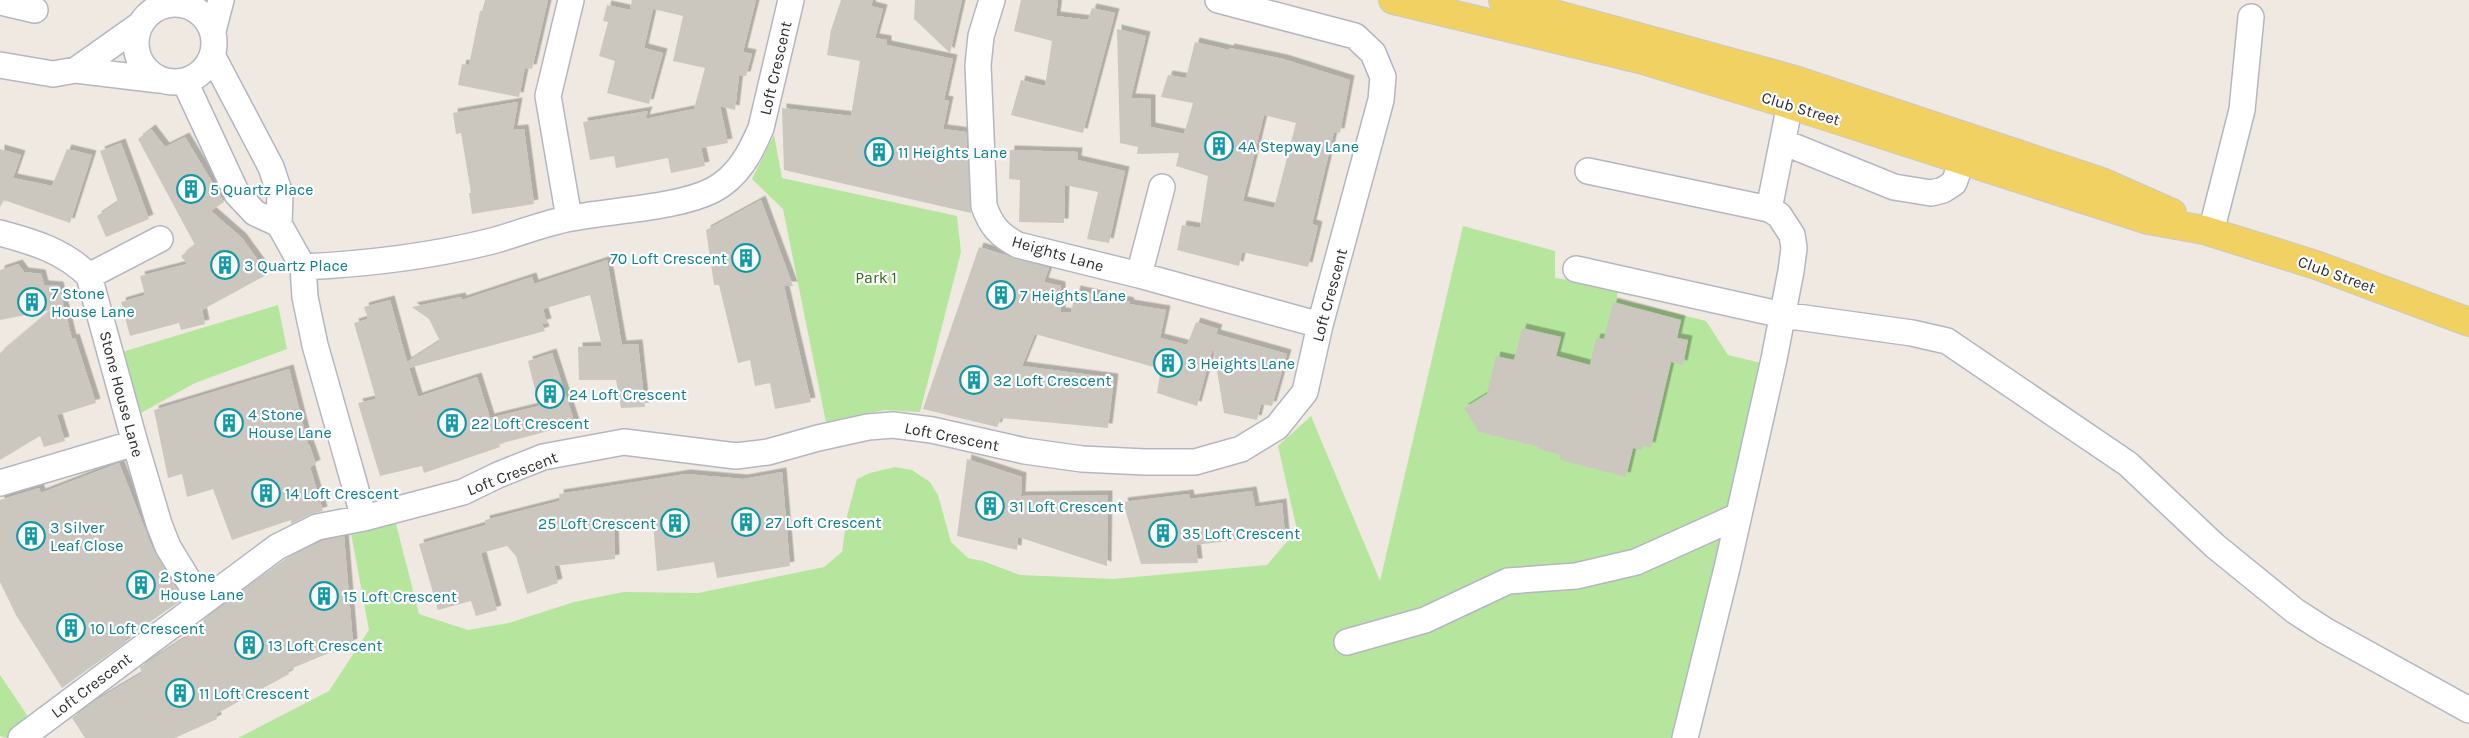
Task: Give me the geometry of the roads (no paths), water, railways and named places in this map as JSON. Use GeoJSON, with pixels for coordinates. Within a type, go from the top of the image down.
{"type":"FeatureCollection","features":[{"type":"Feature","properties":{"kind":"main road","name":"Club Street"},"geometry":{"type":"LineString","coordinates":[[1393,0],[1450,7],[1643,60],[1792,92],[1962,160],[2148,220],[2208,231],[2316,265],[2469,322]]}},
{"type":"Feature","properties":{"kind":"main road","name":"Club Street"},"geometry":{"type":"LineString","coordinates":[[1502,0],[1792,92],[2102,182],[2154,204],[2208,231]]}},
{"type":"Feature","properties":{"kind":"street"},"geometry":{"type":"LineString","coordinates":[[213,31],[221,0]]}},
{"type":"Feature","properties":{"kind":"street"},"geometry":{"type":"LineString","coordinates":[[569,218],[548,96],[571,0]]}},
{"type":"Feature","properties":{"kind":"street","name":"Loft Crescent"},"geometry":{"type":"LineString","coordinates":[[303,267],[361,264],[425,255],[488,242],[569,218],[684,200],[714,190],[738,171],[753,148],[761,128],[791,0]]}},
{"type":"Feature","properties":{"kind":"street","name":"Heights Lane"},"geometry":{"type":"LineString","coordinates":[[992,0],[981,36],[978,65],[984,206],[988,220],[1001,236],[1018,245],[1139,275],[1320,325]]}},
{"type":"Feature","properties":{"kind":"street","name":"Loft Crescent"},"geometry":{"type":"LineString","coordinates":[[21,738],[202,601],[277,547],[317,527],[364,518],[463,492],[498,475],[543,458],[624,442],[736,456],[768,452],[868,427],[893,425],[932,430],[1026,451],[1082,459],[1195,462],[1241,449],[1278,427],[1305,392],[1320,325],[1381,100],[1383,77],[1373,53],[1355,36],[1218,0]]}},
{"type":"Feature","properties":{"kind":"street"},"geometry":{"type":"LineString","coordinates":[[0,2],[35,10]]}},
{"type":"Feature","properties":{"kind":"street"},"geometry":{"type":"LineString","coordinates":[[0,65],[53,74],[76,70],[172,83],[184,82],[196,77],[206,69],[213,57],[215,44],[213,31],[207,20],[187,2],[160,7],[149,14],[141,24],[136,36],[136,50],[140,62],[148,72],[159,80]]}},
{"type":"Feature","properties":{"kind":"street"},"geometry":{"type":"LineString","coordinates":[[2208,231],[2242,110],[2251,17]]}},
{"type":"Feature","properties":{"kind":"street"},"geometry":{"type":"LineString","coordinates":[[76,70],[141,24]]}},
{"type":"Feature","properties":{"kind":"street"},"geometry":{"type":"LineString","coordinates":[[213,57],[271,167],[280,194],[279,224],[303,267],[305,297],[314,345],[364,518]]}},
{"type":"Feature","properties":{"kind":"street"},"geometry":{"type":"LineString","coordinates":[[184,82],[237,194],[255,213],[279,224]]}},
{"type":"Feature","properties":{"kind":"street"},"geometry":{"type":"LineString","coordinates":[[1769,209],[1792,92]]}},
{"type":"Feature","properties":{"kind":"street"},"geometry":{"type":"LineString","coordinates":[[213,140],[247,122]]}},
{"type":"Feature","properties":{"kind":"street"},"geometry":{"type":"LineString","coordinates":[[1783,142],[1894,187],[1931,193],[1943,190],[1954,183],[1962,160]]}},
{"type":"Feature","properties":{"kind":"street"},"geometry":{"type":"LineString","coordinates":[[1588,171],[1769,209],[1779,215],[1787,226],[1794,248],[1783,315],[1727,568],[1685,738]]}},
{"type":"Feature","properties":{"kind":"street"},"geometry":{"type":"LineString","coordinates":[[1139,275],[1162,187]]}},
{"type":"Feature","properties":{"kind":"street"},"geometry":{"type":"LineString","coordinates":[[0,234],[39,244],[78,265],[89,276],[160,239]]}},
{"type":"Feature","properties":{"kind":"street"},"geometry":{"type":"LineString","coordinates":[[1576,269],[1783,315],[1912,333],[1947,341],[2128,464],[2215,546],[2296,611],[2326,631],[2469,710]]}},
{"type":"Feature","properties":{"kind":"street","name":"Stone House Lane"},"geometry":{"type":"LineString","coordinates":[[89,276],[134,443],[168,546],[202,601]]}},
{"type":"Feature","properties":{"kind":"street"},"geometry":{"type":"LineString","coordinates":[[0,483],[134,443]]}},
{"type":"Feature","properties":{"kind":"street"},"geometry":{"type":"LineString","coordinates":[[1347,642],[1425,620],[1498,584],[1525,579],[1576,576],[1652,556],[1738,516]]}},
{"type":"Feature","properties":{"kind":"street"},"geometry":{"type":"LineString","coordinates":[[1696,535],[1727,568]]}},
{"type":"Feature","properties":{"kind":"street"},"geometry":{"type":"LineString","coordinates":[[1693,706],[1700,738]]}},
{"type":"Feature","properties":{"kind":"place","name":"4A Stepway Lane"},"geometry":{"type":"Point","coordinates":[1219,146]}},
{"type":"Feature","properties":{"kind":"place","name":"11 Heights Lane"},"geometry":{"type":"Point","coordinates":[879,152]}},
{"type":"Feature","properties":{"kind":"place","name":"5 Quartz Place"},"geometry":{"type":"Point","coordinates":[191,189]}},
{"type":"Feature","properties":{"kind":"place","name":"70 Loft Crescent"},"geometry":{"type":"Point","coordinates":[746,258]}},
{"type":"Feature","properties":{"kind":"place","name":"3 Quartz Place"},"geometry":{"type":"Point","coordinates":[225,265]}},
{"type":"Feature","properties":{"kind":"place","name":"7 Heights Lane"},"geometry":{"type":"Point","coordinates":[1001,295]}},
{"type":"Feature","properties":{"kind":"place","name":"7 Stone House Lane"},"geometry":{"type":"Point","coordinates":[32,302]}},
{"type":"Feature","properties":{"kind":"place","name":"3 Heights Lane"},"geometry":{"type":"Point","coordinates":[1168,363]}},
{"type":"Feature","properties":{"kind":"place","name":"32 Loft Crescent"},"geometry":{"type":"Point","coordinates":[974,380]}},
{"type":"Feature","properties":{"kind":"place","name":"24 Loft Crescent"},"geometry":{"type":"Point","coordinates":[550,394]}},
{"type":"Feature","properties":{"kind":"place","name":"4 Stone House Lane"},"geometry":{"type":"Point","coordinates":[229,423]}},
{"type":"Feature","properties":{"kind":"place","name":"22 Loft Crescent"},"geometry":{"type":"Point","coordinates":[452,423]}},
{"type":"Feature","properties":{"kind":"place","name":"14 Loft Crescent"},"geometry":{"type":"Point","coordinates":[266,493]}},
{"type":"Feature","properties":{"kind":"place","name":"31 Loft Crescent"},"geometry":{"type":"Point","coordinates":[990,506]}},
{"type":"Feature","properties":{"kind":"place","name":"27 Loft Crescent"},"geometry":{"type":"Point","coordinates":[746,522]}},
{"type":"Feature","properties":{"kind":"place","name":"25 Loft Crescent"},"geometry":{"type":"Point","coordinates":[675,523]}},
{"type":"Feature","properties":{"kind":"place","name":"35 Loft Crescent"},"geometry":{"type":"Point","coordinates":[1163,533]}},
{"type":"Feature","properties":{"kind":"place","name":"3 Silver Leaf Close"},"geometry":{"type":"Point","coordinates":[31,536]}},
{"type":"Feature","properties":{"kind":"place","name":"2 Stone House Lane"},"geometry":{"type":"Point","coordinates":[141,585]}},
{"type":"Feature","properties":{"kind":"place","name":"15 Loft Crescent"},"geometry":{"type":"Point","coordinates":[324,596]}},
{"type":"Feature","properties":{"kind":"place","name":"10 Loft Crescent"},"geometry":{"type":"Point","coordinates":[71,628]}},
{"type":"Feature","properties":{"kind":"place","name":"13 Loft Crescent"},"geometry":{"type":"Point","coordinates":[249,645]}},
{"type":"Feature","properties":{"kind":"place","name":"11 Loft Crescent"},"geometry":{"type":"Point","coordinates":[180,693]}},
{"type":"Feature","properties":{"kind":"park label","name":"Park 1"},"geometry":{"type":"Point","coordinates":[876,277]}}]}
